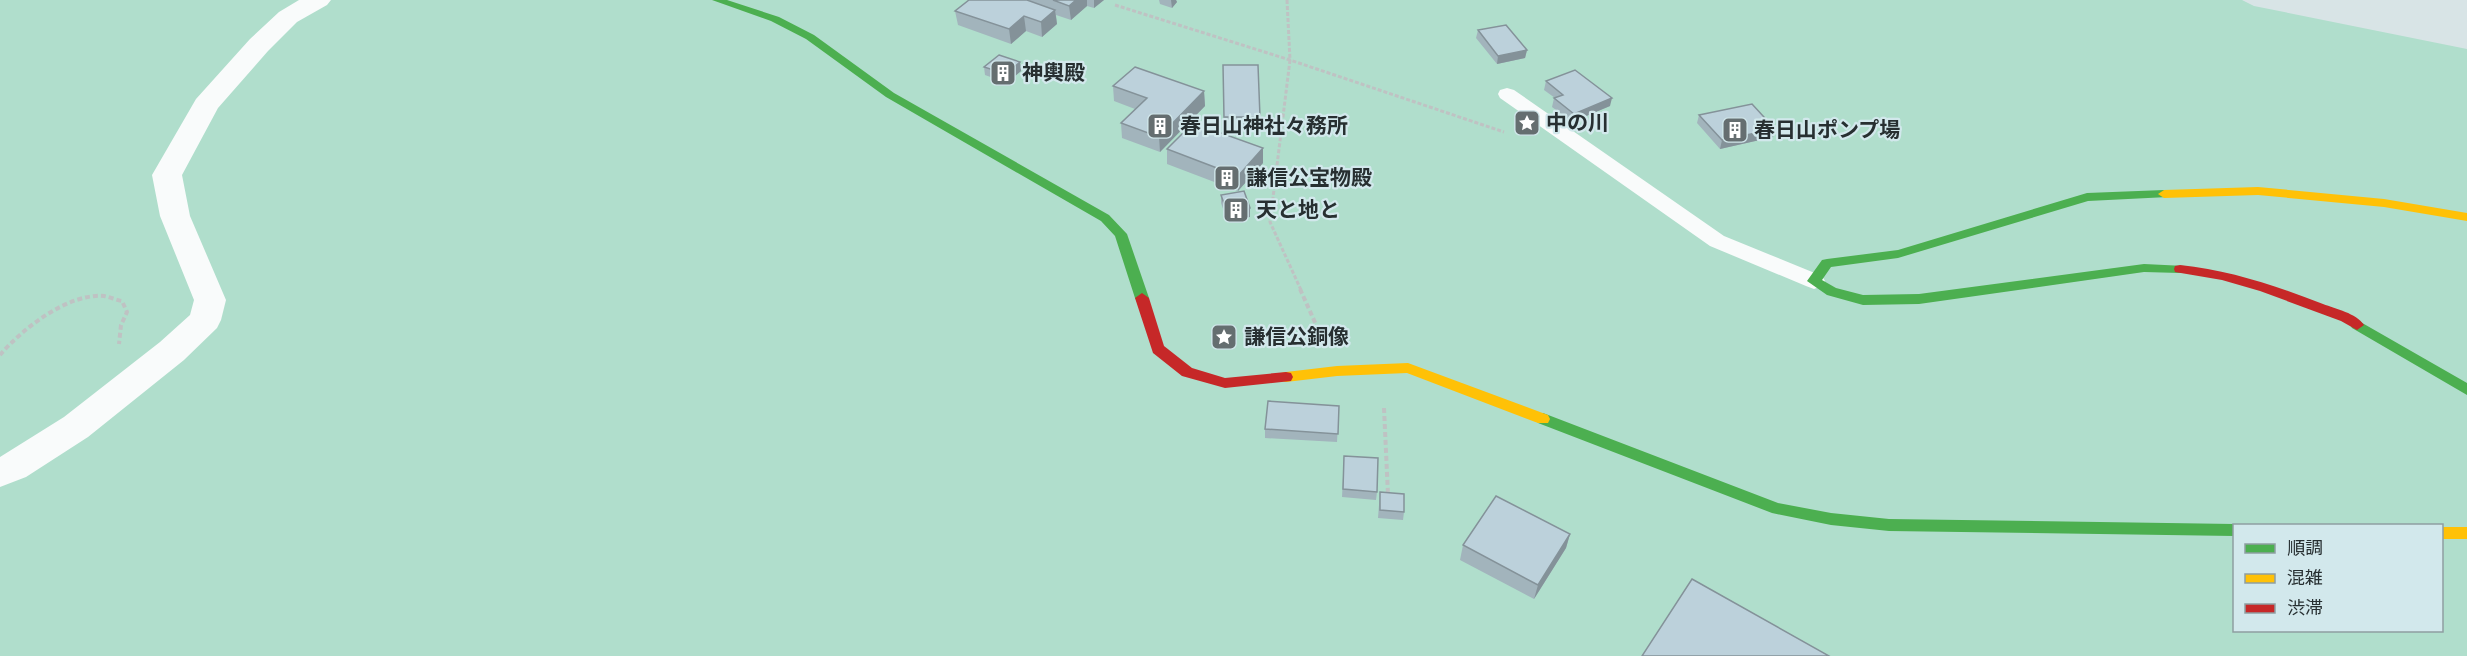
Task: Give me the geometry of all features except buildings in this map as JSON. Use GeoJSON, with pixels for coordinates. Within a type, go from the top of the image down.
{"type":"FeatureCollection","features":[{"type":"Feature","properties":{"kind":"street"},"geometry":{"type":"LineString","coordinates":[[0,473],[76,427],[172,351],[205,320],[210,300],[175,216],[166,175],[206,105],[259,45],[288,17],[318,0]]}},
{"type":"Feature","properties":{"kind":"street"},"geometry":{"type":"LineString","coordinates":[[717,0],[775,19],[810,37],[890,95],[1105,218],[1121,234],[1158,349],[1187,372],[1225,383],[1337,371],[1408,368],[1777,509],[1831,519],[1889,525],[2233,530]]}},
{"type":"Feature","properties":{"kind":"street"},"geometry":{"type":"LineString","coordinates":[[2467,218],[2384,203],[2258,191],[2087,197],[1898,254],[1844,259],[1827,263],[1814,281],[1832,292],[1863,300],[1919,299],[2144,268],[2194,270],[2258,286],[2346,318],[2467,390]]}},
{"type":"Feature","properties":{"kind":"street"},"geometry":{"type":"LineString","coordinates":[[2443,532],[2467,533]]}},
{"type":"Feature","properties":{"kind":"lane"},"geometry":{"type":"LineString","coordinates":[[1507,94],[1717,241],[1814,281]]}},
{"type":"Feature","properties":{"kind":"path"},"geometry":{"type":"LineString","coordinates":[[1287,0],[1290,60],[1270,222],[1337,371]]}},
{"type":"Feature","properties":{"kind":"path"},"geometry":{"type":"LineString","coordinates":[[1115,2],[1515,136]]}},
{"type":"Feature","properties":{"kind":"path"},"geometry":{"type":"LineString","coordinates":[[0,355],[20,332],[55,310],[87,297],[103,296],[122,302],[127,312],[121,325],[118,350]]}},
{"type":"Feature","properties":{"kind":"path"},"geometry":{"type":"LineString","coordinates":[[1384,408],[1388,495]]}},
{"type":"Feature","properties":{"kind":"green space"},"geometry":{"type":"Polygon","coordinates":[[[0,0],[2242,0],[2254,6],[2467,49],[2467,656],[0,656],[0,0]]]}},
{"type":"Feature","properties":{"kind":"traffic: fast"},"geometry":{"type":"LineString","coordinates":[[717,0],[775,19],[810,37],[890,95],[1105,218],[1121,234],[1142,298]]}},
{"type":"Feature","properties":{"kind":"traffic: fast"},"geometry":{"type":"LineString","coordinates":[[2164,194],[2087,197],[1898,254],[1827,263],[1814,281],[1832,292],[1863,300],[1919,299],[2144,268],[2180,269]]}},
{"type":"Feature","properties":{"kind":"traffic: fast"},"geometry":{"type":"LineString","coordinates":[[2357,325],[2467,390]]}},
{"type":"Feature","properties":{"kind":"traffic: fast"},"geometry":{"type":"LineString","coordinates":[[1543,419],[1777,509],[1831,519],[1889,525],[2233,530]]}},
{"type":"Feature","properties":{"kind":"traffic: slow"},"geometry":{"type":"LineString","coordinates":[[2164,194],[2258,191],[2384,203],[2467,217]]}},
{"type":"Feature","properties":{"kind":"traffic: slow"},"geometry":{"type":"LineString","coordinates":[[1286,377],[1337,371],[1408,368],[1543,419]]}},
{"type":"Feature","properties":{"kind":"traffic: slow"},"geometry":{"type":"LineString","coordinates":[[2443,533],[2467,533]]}},
{"type":"Feature","properties":{"kind":"traffic: jam"},"geometry":{"type":"LineString","coordinates":[[2180,269],[2201,271],[2243,281],[2346,318],[2357,325]]}},
{"type":"Feature","properties":{"kind":"traffic: jam"},"geometry":{"type":"LineString","coordinates":[[1142,298],[1158,349],[1187,372],[1225,383],[1286,377]]}},
{"type":"Feature","properties":{"kind":"place","name":"神輿殿"},"geometry":{"type":"Point","coordinates":[1003,73]}},
{"type":"Feature","properties":{"kind":"place","name":"中の川"},"geometry":{"type":"Point","coordinates":[1527,123]}},
{"type":"Feature","properties":{"kind":"place","name":"春日山神社々務所"},"geometry":{"type":"Point","coordinates":[1160,126]}},
{"type":"Feature","properties":{"kind":"place","name":"春日山ポンプ場"},"geometry":{"type":"Point","coordinates":[1735,130]}},
{"type":"Feature","properties":{"kind":"place","name":"謙信公宝物殿"},"geometry":{"type":"Point","coordinates":[1227,178]}},
{"type":"Feature","properties":{"kind":"place","name":"天と地と"},"geometry":{"type":"Point","coordinates":[1236,210]}},
{"type":"Feature","properties":{"kind":"place","name":"謙信公銅像"},"geometry":{"type":"Point","coordinates":[1224,337]}}]}
